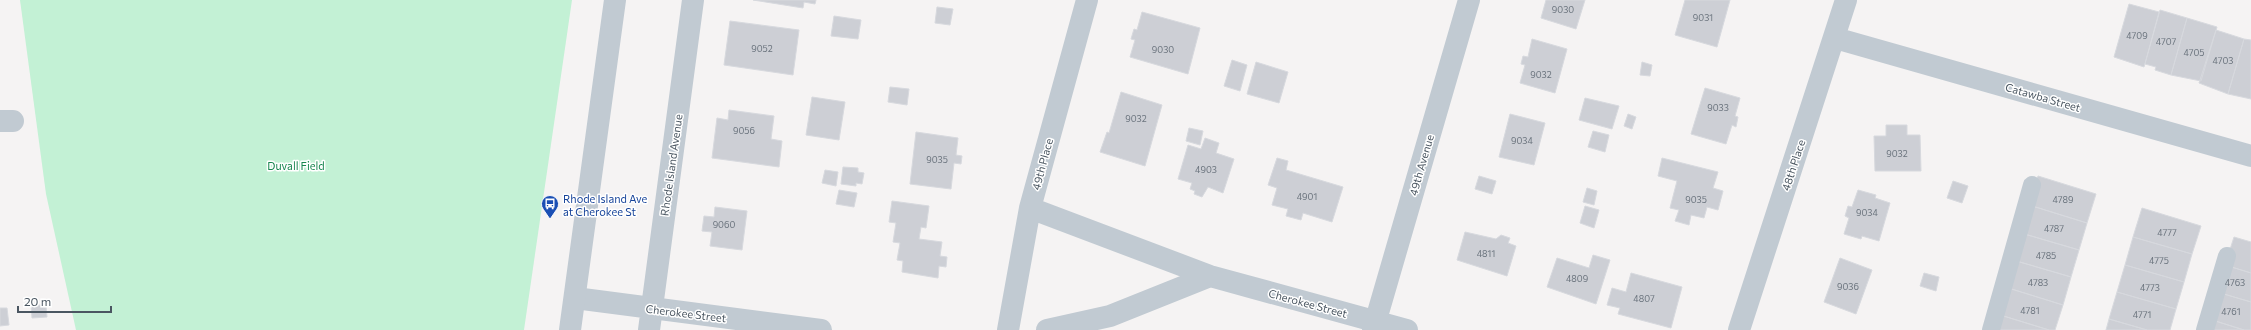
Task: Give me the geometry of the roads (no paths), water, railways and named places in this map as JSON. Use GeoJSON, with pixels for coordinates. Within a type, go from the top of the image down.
{"type":"FeatureCollection","features":[{"type":"Feature","properties":{"kind":"street"},"geometry":{"type":"LineString","coordinates":[[570,330],[615,0]]}},
{"type":"Feature","properties":{"kind":"street","name":"Rhode Island Avenue"},"geometry":{"type":"LineString","coordinates":[[650,320],[693,0]]}},
{"type":"Feature","properties":{"kind":"street","name":"49th Place"},"geometry":{"type":"LineString","coordinates":[[1008,330],[1030,208],[1087,0]]}},
{"type":"Feature","properties":{"kind":"street","name":"49th Avenue"},"geometry":{"type":"LineString","coordinates":[[1374,325],[1469,0]]}},
{"type":"Feature","properties":{"kind":"street","name":"48th Place"},"geometry":{"type":"LineString","coordinates":[[1739,330],[1835,38],[1846,0]]}},
{"type":"Feature","properties":{"kind":"street","name":"Catawba Street"},"geometry":{"type":"LineString","coordinates":[[1835,38],[2251,156]]}},
{"type":"Feature","properties":{"kind":"street","name":"Cherokee Street"},"geometry":{"type":"LineString","coordinates":[[1030,208],[1210,276],[1374,325],[1407,330]]}},
{"type":"Feature","properties":{"kind":"street"},"geometry":{"type":"LineString","coordinates":[[1048,330],[1110,316],[1210,276]]}},
{"type":"Feature","properties":{"kind":"street","name":"Cherokee Street"},"geometry":{"type":"LineString","coordinates":[[575,298],[650,320],[821,330]]}},
{"type":"Feature","properties":{"kind":"lane"},"geometry":{"type":"LineString","coordinates":[[1991,330],[2032,185]]}},
{"type":"Feature","properties":{"kind":"lane"},"geometry":{"type":"LineString","coordinates":[[2206,330],[2227,256]]}},
{"type":"Feature","properties":{"kind":"place","name":"Rhode Island Ave at Cherokee St"},"geometry":{"type":"Point","coordinates":[550,219]}},
{"type":"Feature","properties":{"kind":"park label","name":"Duvall Field"},"geometry":{"type":"Point","coordinates":[296,165]}}]}
